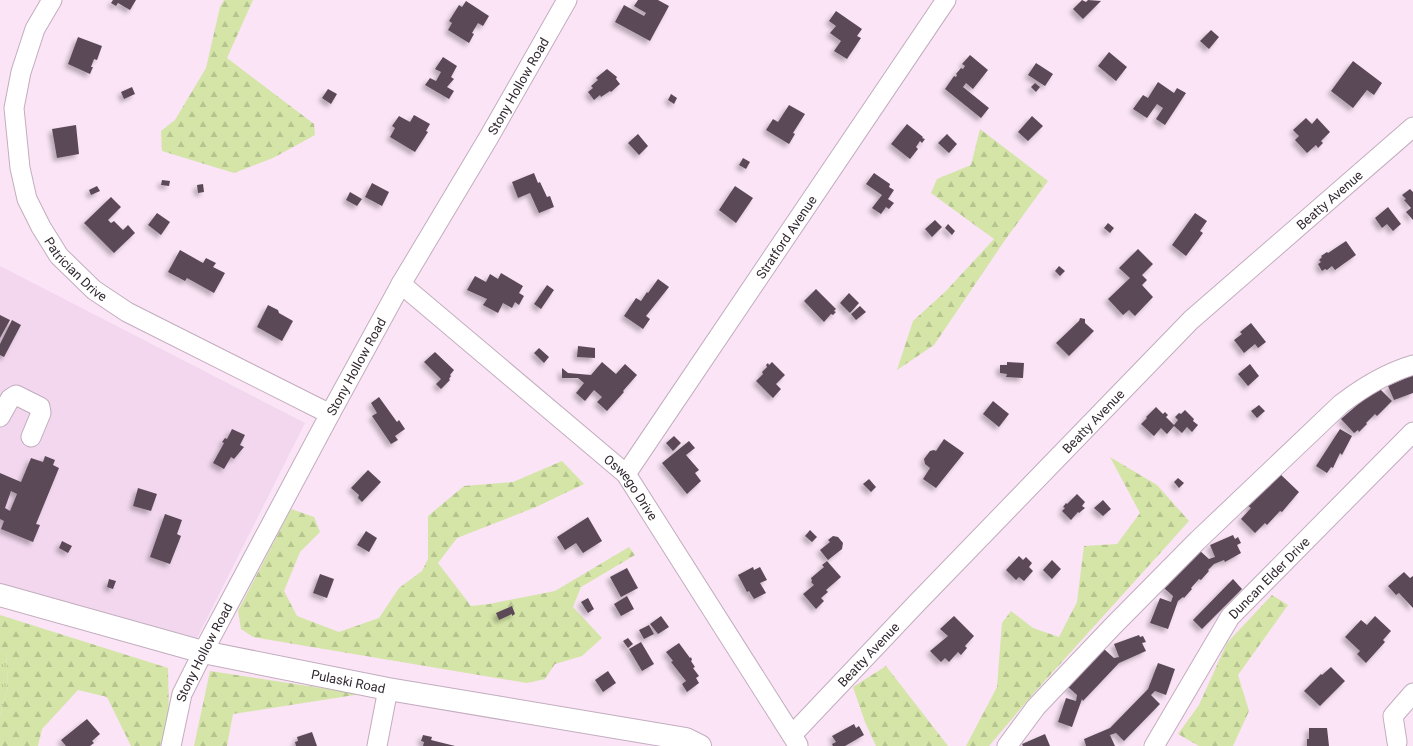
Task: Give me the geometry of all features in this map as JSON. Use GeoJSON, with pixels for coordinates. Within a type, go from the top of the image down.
{"type":"FeatureCollection","features":[{"type":"Feature","properties":{"kind":"main road","name":"Pulaski Road"},"geometry":{"type":"LineString","coordinates":[[0,595],[203,652],[388,689],[686,739],[700,746]]}},
{"type":"Feature","properties":{"kind":"street","name":"Patrician Drive"},"geometry":{"type":"LineString","coordinates":[[52,0],[35,29],[7,108],[27,199],[59,256],[94,290],[127,312],[330,414]]}},
{"type":"Feature","properties":{"kind":"street","name":"Stony Hollow Road"},"geometry":{"type":"LineString","coordinates":[[171,746],[182,694],[203,652],[401,284],[485,144],[567,0]]}},
{"type":"Feature","properties":{"kind":"street","name":"Stratford Avenue"},"geometry":{"type":"LineString","coordinates":[[626,474],[946,0]]}},
{"type":"Feature","properties":{"kind":"street","name":"Beatty Avenue"},"geometry":{"type":"LineString","coordinates":[[796,740],[910,610],[1191,320],[1413,127]]}},
{"type":"Feature","properties":{"kind":"street","name":"Oswego Drive"},"geometry":{"type":"LineString","coordinates":[[401,284],[626,474],[796,740]]}},
{"type":"Feature","properties":{"kind":"street"},"geometry":{"type":"LineString","coordinates":[[1007,746],[1036,707],[1113,626],[1197,540],[1340,404],[1366,386],[1397,370],[1413,364]]}},
{"type":"Feature","properties":{"kind":"street"},"geometry":{"type":"LineString","coordinates":[[0,417],[10,399],[16,395],[40,407],[41,413],[31,437]]}},
{"type":"Feature","properties":{"kind":"street","name":"Duncan Elder Drive"},"geometry":{"type":"LineString","coordinates":[[1154,746],[1230,617],[1413,432]]}},
{"type":"Feature","properties":{"kind":"street"},"geometry":{"type":"LineString","coordinates":[[378,746],[388,689]]}},
{"type":"Feature","properties":{"kind":"street"},"geometry":{"type":"LineString","coordinates":[[1397,742],[1393,716],[1413,693]]}},
{"type":"Feature","properties":{"kind":"shaded area"},"geometry":{"type":"Polygon","coordinates":[[[0,266],[305,423],[197,638],[0,583],[0,266]]]}},
{"type":"Feature","properties":{"kind":"green space"},"geometry":{"type":"Polygon","coordinates":[[[224,0],[253,0],[227,58],[314,124],[315,135],[273,158],[234,173],[162,151],[161,131],[175,120],[206,68],[220,7],[224,0]]]}},
{"type":"Feature","properties":{"kind":"green space"},"geometry":{"type":"Polygon","coordinates":[[[980,129],[1048,181],[1005,240],[934,345],[897,370],[913,321],[946,291],[994,239],[931,193],[937,179],[971,165],[980,129]]]}},
{"type":"Feature","properties":{"kind":"green space"},"geometry":{"type":"Polygon","coordinates":[[[1110,457],[1157,485],[1189,521],[1033,694],[989,746],[966,746],[997,687],[1002,623],[1011,611],[1033,628],[1059,637],[1077,602],[1084,546],[1117,544],[1140,513],[1110,457]]]}},
{"type":"Feature","properties":{"kind":"green space"},"geometry":{"type":"Polygon","coordinates":[[[562,461],[584,484],[536,507],[457,538],[438,563],[471,606],[555,591],[629,547],[635,555],[581,587],[573,607],[602,638],[582,656],[555,664],[545,679],[527,683],[253,637],[241,629],[238,611],[291,509],[314,517],[320,532],[300,552],[284,591],[297,616],[339,632],[379,618],[399,588],[422,571],[428,559],[428,516],[464,486],[513,482],[562,461]]]}},
{"type":"Feature","properties":{"kind":"green space"},"geometry":{"type":"Polygon","coordinates":[[[1272,595],[1288,605],[1238,675],[1249,711],[1233,746],[1199,746],[1178,734],[1199,705],[1227,643],[1272,595]]]}},
{"type":"Feature","properties":{"kind":"green space"},"geometry":{"type":"Polygon","coordinates":[[[0,615],[168,668],[169,716],[160,746],[131,746],[107,697],[78,690],[42,729],[38,746],[0,746],[0,715],[8,687],[6,652],[0,648],[0,615]]]}},
{"type":"Feature","properties":{"kind":"green space"},"geometry":{"type":"Polygon","coordinates":[[[0,648],[6,652],[8,687],[0,715],[0,648]]]}},
{"type":"Feature","properties":{"kind":"green space"},"geometry":{"type":"Polygon","coordinates":[[[886,666],[948,746],[876,746],[865,722],[853,687],[886,666]]]}},
{"type":"Feature","properties":{"kind":"green space"},"geometry":{"type":"Polygon","coordinates":[[[210,671],[361,694],[233,714],[227,746],[194,746],[210,671]]]}},
{"type":"Feature","properties":{"kind":"building"},"geometry":{"type":"Polygon","coordinates":[[[113,0],[136,0],[130,10],[118,3],[116,6],[111,3],[113,0]]]}},
{"type":"Feature","properties":{"kind":"building"},"geometry":{"type":"Polygon","coordinates":[[[638,0],[658,0],[669,6],[650,41],[615,22],[624,5],[644,16],[646,13],[634,6],[638,0]]]}},
{"type":"Feature","properties":{"kind":"building"},"geometry":{"type":"Polygon","coordinates":[[[1082,0],[1086,2],[1088,0],[1101,1],[1083,19],[1073,9],[1082,0]]]}},
{"type":"Feature","properties":{"kind":"building"},"geometry":{"type":"Polygon","coordinates":[[[466,1],[489,16],[483,26],[478,23],[472,33],[474,34],[469,43],[448,30],[452,23],[449,21],[459,5],[462,7],[466,1]]]}},
{"type":"Feature","properties":{"kind":"building"},"geometry":{"type":"Polygon","coordinates":[[[836,11],[862,29],[857,36],[861,38],[847,59],[834,51],[841,41],[830,33],[836,26],[829,21],[836,11]]]}},
{"type":"Feature","properties":{"kind":"building"},"geometry":{"type":"Polygon","coordinates":[[[1211,30],[1219,37],[1209,49],[1200,41],[1211,30]]]}},
{"type":"Feature","properties":{"kind":"building"},"geometry":{"type":"Polygon","coordinates":[[[78,37],[102,46],[97,60],[94,59],[90,74],[68,64],[78,37]]]}},
{"type":"Feature","properties":{"kind":"building"},"geometry":{"type":"Polygon","coordinates":[[[1109,52],[1127,67],[1116,81],[1098,66],[1109,52]]]}},
{"type":"Feature","properties":{"kind":"building"},"geometry":{"type":"Polygon","coordinates":[[[970,55],[988,70],[973,89],[966,83],[963,87],[989,108],[981,118],[945,89],[954,76],[956,77],[956,74],[961,68],[963,69],[965,66],[962,64],[970,55]]]}},
{"type":"Feature","properties":{"kind":"building"},"geometry":{"type":"Polygon","coordinates":[[[443,57],[457,66],[451,77],[454,79],[447,87],[454,91],[449,99],[425,85],[430,78],[436,81],[441,72],[435,69],[443,57]]]}},
{"type":"Feature","properties":{"kind":"building"},"geometry":{"type":"Polygon","coordinates":[[[1353,61],[1382,83],[1374,95],[1367,90],[1353,108],[1331,91],[1353,61]]]}},
{"type":"Feature","properties":{"kind":"building"},"geometry":{"type":"Polygon","coordinates":[[[1036,63],[1053,74],[1045,86],[1028,75],[1036,63]]]}},
{"type":"Feature","properties":{"kind":"building"},"geometry":{"type":"Polygon","coordinates":[[[607,69],[617,77],[616,79],[620,84],[611,92],[610,91],[601,97],[600,95],[594,100],[588,92],[593,88],[591,86],[598,80],[596,78],[607,69]]]}},
{"type":"Feature","properties":{"kind":"building"},"geometry":{"type":"Polygon","coordinates":[[[1158,82],[1174,93],[1177,88],[1186,93],[1165,125],[1156,119],[1163,108],[1157,104],[1147,118],[1133,109],[1143,95],[1148,98],[1158,82]]]}},
{"type":"Feature","properties":{"kind":"building"},"geometry":{"type":"Polygon","coordinates":[[[1035,83],[1040,87],[1036,92],[1031,87],[1035,83]]]}},
{"type":"Feature","properties":{"kind":"building"},"geometry":{"type":"Polygon","coordinates":[[[132,87],[135,94],[124,99],[121,92],[132,87]]]}},
{"type":"Feature","properties":{"kind":"building"},"geometry":{"type":"Polygon","coordinates":[[[328,89],[337,94],[331,104],[322,98],[328,89]]]}},
{"type":"Feature","properties":{"kind":"building"},"geometry":{"type":"Polygon","coordinates":[[[671,94],[677,98],[674,104],[668,100],[671,94]]]}},
{"type":"Feature","properties":{"kind":"building"},"geometry":{"type":"Polygon","coordinates":[[[789,105],[805,114],[793,133],[795,134],[789,144],[766,130],[773,119],[778,122],[789,105]]]}},
{"type":"Feature","properties":{"kind":"building"},"geometry":{"type":"Polygon","coordinates":[[[414,115],[430,124],[426,131],[428,132],[415,152],[390,137],[395,128],[392,126],[399,116],[410,122],[414,115]]]}},
{"type":"Feature","properties":{"kind":"building"},"geometry":{"type":"Polygon","coordinates":[[[1032,116],[1043,126],[1028,141],[1018,132],[1032,116]]]}},
{"type":"Feature","properties":{"kind":"building"},"geometry":{"type":"Polygon","coordinates":[[[1306,118],[1312,124],[1317,118],[1330,132],[1321,141],[1323,143],[1318,148],[1316,145],[1307,153],[1295,140],[1299,136],[1293,130],[1306,118]]]}},
{"type":"Feature","properties":{"kind":"building"},"geometry":{"type":"Polygon","coordinates":[[[907,124],[925,139],[922,143],[920,141],[916,147],[918,149],[910,159],[891,144],[907,124]]]}},
{"type":"Feature","properties":{"kind":"building"},"geometry":{"type":"Polygon","coordinates":[[[76,125],[79,154],[57,158],[52,129],[76,125]]]}},
{"type":"Feature","properties":{"kind":"building"},"geometry":{"type":"Polygon","coordinates":[[[638,134],[648,146],[639,155],[628,143],[638,134]]]}},
{"type":"Feature","properties":{"kind":"building"},"geometry":{"type":"Polygon","coordinates":[[[947,134],[957,144],[949,153],[938,143],[947,134]]]}},
{"type":"Feature","properties":{"kind":"building"},"geometry":{"type":"Polygon","coordinates":[[[743,158],[750,162],[746,169],[739,165],[743,158]]]}},
{"type":"Feature","properties":{"kind":"building"},"geometry":{"type":"Polygon","coordinates":[[[534,173],[538,183],[540,182],[547,197],[550,196],[554,207],[539,213],[530,193],[518,198],[512,182],[534,173]]]}},
{"type":"Feature","properties":{"kind":"building"},"geometry":{"type":"Polygon","coordinates":[[[874,173],[890,184],[889,187],[894,190],[888,199],[894,203],[889,209],[886,207],[881,214],[872,208],[882,195],[866,184],[874,173]]]}},
{"type":"Feature","properties":{"kind":"building"},"geometry":{"type":"Polygon","coordinates":[[[162,180],[170,181],[169,186],[161,185],[162,180]]]}},
{"type":"Feature","properties":{"kind":"building"},"geometry":{"type":"Polygon","coordinates":[[[372,183],[389,192],[382,206],[365,197],[372,183]]]}},
{"type":"Feature","properties":{"kind":"building"},"geometry":{"type":"Polygon","coordinates":[[[203,184],[204,192],[198,193],[197,185],[203,184]]]}},
{"type":"Feature","properties":{"kind":"building"},"geometry":{"type":"Polygon","coordinates":[[[97,186],[100,191],[91,195],[89,190],[97,186]]]}},
{"type":"Feature","properties":{"kind":"building"},"geometry":{"type":"Polygon","coordinates":[[[735,186],[753,198],[736,223],[719,210],[735,186]]]}},
{"type":"Feature","properties":{"kind":"building"},"geometry":{"type":"Polygon","coordinates":[[[1410,189],[1413,192],[1413,220],[1406,212],[1411,208],[1404,200],[1406,199],[1402,195],[1410,189]]]}},
{"type":"Feature","properties":{"kind":"building"},"geometry":{"type":"Polygon","coordinates":[[[350,192],[362,199],[357,206],[346,200],[350,192]]]}},
{"type":"Feature","properties":{"kind":"building"},"geometry":{"type":"Polygon","coordinates":[[[111,197],[121,207],[108,220],[111,223],[114,221],[123,230],[128,225],[135,233],[114,253],[84,223],[111,197]]]}},
{"type":"Feature","properties":{"kind":"building"},"geometry":{"type":"Polygon","coordinates":[[[1388,207],[1401,224],[1393,231],[1387,224],[1382,228],[1375,218],[1388,207]]]}},
{"type":"Feature","properties":{"kind":"building"},"geometry":{"type":"Polygon","coordinates":[[[157,213],[170,222],[161,235],[148,225],[157,213]]]}},
{"type":"Feature","properties":{"kind":"building"},"geometry":{"type":"Polygon","coordinates":[[[1195,213],[1207,221],[1200,231],[1203,233],[1186,256],[1172,245],[1195,213]]]}},
{"type":"Feature","properties":{"kind":"building"},"geometry":{"type":"Polygon","coordinates":[[[935,220],[942,227],[932,237],[925,229],[935,220]]]}},
{"type":"Feature","properties":{"kind":"building"},"geometry":{"type":"Polygon","coordinates":[[[1108,223],[1114,228],[1110,233],[1104,228],[1108,223]]]}},
{"type":"Feature","properties":{"kind":"building"},"geometry":{"type":"Polygon","coordinates":[[[948,224],[955,231],[952,235],[945,228],[948,224]]]}},
{"type":"Feature","properties":{"kind":"building"},"geometry":{"type":"Polygon","coordinates":[[[1346,241],[1356,255],[1335,270],[1332,266],[1327,270],[1325,269],[1322,271],[1318,264],[1321,262],[1319,260],[1322,257],[1321,256],[1346,241]]]}},
{"type":"Feature","properties":{"kind":"building"},"geometry":{"type":"Polygon","coordinates":[[[1138,249],[1153,264],[1142,275],[1147,280],[1142,285],[1153,297],[1135,316],[1129,310],[1123,315],[1108,299],[1130,278],[1119,268],[1138,249]]]}},
{"type":"Feature","properties":{"kind":"building"},"geometry":{"type":"Polygon","coordinates":[[[180,250],[203,263],[206,258],[216,263],[213,267],[225,273],[214,293],[187,278],[185,281],[168,272],[180,250]]]}},
{"type":"Feature","properties":{"kind":"building"},"geometry":{"type":"Polygon","coordinates":[[[1059,266],[1065,271],[1060,276],[1055,271],[1059,266]]]}},
{"type":"Feature","properties":{"kind":"building"},"geometry":{"type":"Polygon","coordinates":[[[501,273],[523,286],[519,293],[524,296],[519,305],[515,302],[512,308],[503,303],[498,313],[483,305],[487,299],[467,290],[475,276],[486,282],[490,274],[498,279],[501,273]]]}},
{"type":"Feature","properties":{"kind":"building"},"geometry":{"type":"Polygon","coordinates":[[[658,279],[669,287],[646,316],[650,319],[643,329],[624,316],[636,298],[641,301],[658,279]]]}},
{"type":"Feature","properties":{"kind":"building"},"geometry":{"type":"Polygon","coordinates":[[[547,285],[554,290],[541,309],[534,304],[547,285]]]}},
{"type":"Feature","properties":{"kind":"building"},"geometry":{"type":"Polygon","coordinates":[[[816,289],[836,309],[834,311],[836,312],[833,315],[831,314],[824,322],[804,301],[816,289]]]}},
{"type":"Feature","properties":{"kind":"building"},"geometry":{"type":"Polygon","coordinates":[[[849,293],[859,303],[850,313],[840,303],[849,293]]]}},
{"type":"Feature","properties":{"kind":"building"},"geometry":{"type":"Polygon","coordinates":[[[268,305],[293,321],[282,341],[257,327],[268,305]]]}},
{"type":"Feature","properties":{"kind":"building"},"geometry":{"type":"Polygon","coordinates":[[[860,306],[866,312],[856,320],[851,314],[860,306]]]}},
{"type":"Feature","properties":{"kind":"building"},"geometry":{"type":"Polygon","coordinates":[[[0,315],[10,320],[0,338],[0,315]]]}},
{"type":"Feature","properties":{"kind":"building"},"geometry":{"type":"Polygon","coordinates":[[[1080,318],[1085,319],[1085,323],[1094,331],[1069,356],[1056,343],[1079,321],[1080,318]]]}},
{"type":"Feature","properties":{"kind":"building"},"geometry":{"type":"Polygon","coordinates":[[[12,320],[21,325],[4,357],[0,355],[0,344],[12,320]]]}},
{"type":"Feature","properties":{"kind":"building"},"geometry":{"type":"Polygon","coordinates":[[[1251,323],[1266,342],[1258,348],[1255,344],[1244,353],[1234,340],[1242,334],[1240,332],[1251,323]]]}},
{"type":"Feature","properties":{"kind":"building"},"geometry":{"type":"Polygon","coordinates":[[[578,346],[595,348],[595,358],[577,357],[578,346]]]}},
{"type":"Feature","properties":{"kind":"building"},"geometry":{"type":"Polygon","coordinates":[[[539,348],[549,357],[544,363],[534,353],[539,348]]]}},
{"type":"Feature","properties":{"kind":"building"},"geometry":{"type":"Polygon","coordinates":[[[435,352],[454,370],[450,375],[450,380],[441,389],[436,384],[441,379],[424,362],[435,352]]]}},
{"type":"Feature","properties":{"kind":"building"},"geometry":{"type":"Polygon","coordinates":[[[602,362],[616,374],[625,364],[637,375],[607,411],[597,402],[602,397],[594,390],[585,401],[576,393],[584,383],[578,378],[562,378],[562,368],[568,373],[591,375],[602,362]]]}},
{"type":"Feature","properties":{"kind":"building"},"geometry":{"type":"Polygon","coordinates":[[[772,362],[785,375],[776,384],[781,389],[773,398],[756,381],[763,374],[762,372],[767,367],[766,365],[768,363],[769,365],[772,362]]]}},
{"type":"Feature","properties":{"kind":"building"},"geometry":{"type":"Polygon","coordinates":[[[1007,362],[1024,363],[1023,378],[1006,377],[1007,374],[1000,373],[1000,365],[1007,365],[1007,362]]]}},
{"type":"Feature","properties":{"kind":"building"},"geometry":{"type":"Polygon","coordinates":[[[1250,364],[1259,376],[1248,386],[1238,374],[1250,364]]]}},
{"type":"Feature","properties":{"kind":"building"},"geometry":{"type":"Polygon","coordinates":[[[1413,375],[1413,393],[1394,400],[1388,386],[1413,375]]]}},
{"type":"Feature","properties":{"kind":"building"},"geometry":{"type":"Polygon","coordinates":[[[1378,387],[1392,401],[1377,416],[1375,414],[1359,432],[1358,430],[1354,433],[1341,419],[1378,387]]]}},
{"type":"Feature","properties":{"kind":"building"},"geometry":{"type":"Polygon","coordinates":[[[379,397],[397,422],[399,420],[405,429],[395,436],[398,440],[391,444],[372,416],[377,413],[371,403],[379,397]]]}},
{"type":"Feature","properties":{"kind":"building"},"geometry":{"type":"Polygon","coordinates":[[[993,401],[1009,414],[999,427],[983,414],[993,401]]]}},
{"type":"Feature","properties":{"kind":"building"},"geometry":{"type":"Polygon","coordinates":[[[1259,405],[1265,411],[1257,418],[1251,411],[1259,405]]]}},
{"type":"Feature","properties":{"kind":"building"},"geometry":{"type":"Polygon","coordinates":[[[1156,407],[1163,414],[1165,412],[1168,415],[1166,417],[1174,425],[1178,420],[1175,417],[1185,410],[1198,425],[1192,432],[1187,427],[1182,433],[1174,426],[1167,434],[1161,428],[1154,436],[1141,424],[1156,407]]]}},
{"type":"Feature","properties":{"kind":"building"},"geometry":{"type":"Polygon","coordinates":[[[232,429],[245,435],[240,445],[244,447],[234,459],[231,457],[224,469],[213,463],[224,443],[222,442],[225,438],[227,439],[232,429]]]}},
{"type":"Feature","properties":{"kind":"building"},"geometry":{"type":"Polygon","coordinates":[[[1340,429],[1352,436],[1342,455],[1340,453],[1333,468],[1331,467],[1327,473],[1316,466],[1340,429]]]}},
{"type":"Feature","properties":{"kind":"building"},"geometry":{"type":"Polygon","coordinates":[[[674,436],[681,443],[673,451],[666,443],[674,436]]]}},
{"type":"Feature","properties":{"kind":"building"},"geometry":{"type":"Polygon","coordinates":[[[944,439],[964,453],[936,488],[923,479],[930,468],[925,464],[924,459],[930,451],[936,451],[944,439]]]}},
{"type":"Feature","properties":{"kind":"building"},"geometry":{"type":"Polygon","coordinates":[[[689,441],[695,448],[686,455],[699,470],[695,473],[701,481],[687,494],[662,463],[689,441]]]}},
{"type":"Feature","properties":{"kind":"building"},"geometry":{"type":"Polygon","coordinates":[[[45,456],[55,460],[53,465],[59,468],[36,524],[40,525],[33,542],[1,529],[4,521],[0,519],[0,473],[21,482],[31,458],[43,462],[45,456]],[[11,491],[5,508],[10,511],[17,494],[11,491]]]}},
{"type":"Feature","properties":{"kind":"building"},"geometry":{"type":"Polygon","coordinates":[[[368,470],[381,482],[362,502],[358,498],[359,495],[351,488],[368,470]]]}},
{"type":"Feature","properties":{"kind":"building"},"geometry":{"type":"Polygon","coordinates":[[[1279,473],[1299,492],[1282,512],[1280,511],[1267,525],[1265,523],[1255,533],[1241,519],[1251,508],[1248,506],[1279,473]]]}},
{"type":"Feature","properties":{"kind":"building"},"geometry":{"type":"Polygon","coordinates":[[[1178,478],[1184,483],[1179,488],[1174,482],[1178,478]]]}},
{"type":"Feature","properties":{"kind":"building"},"geometry":{"type":"Polygon","coordinates":[[[869,479],[876,487],[871,492],[863,484],[869,479]]]}},
{"type":"Feature","properties":{"kind":"building"},"geometry":{"type":"Polygon","coordinates":[[[138,488],[157,494],[151,511],[133,506],[138,488]]]}},
{"type":"Feature","properties":{"kind":"building"},"geometry":{"type":"Polygon","coordinates":[[[1077,494],[1085,502],[1082,506],[1085,508],[1079,513],[1078,512],[1071,520],[1062,511],[1065,508],[1063,507],[1066,503],[1067,504],[1077,494]]]}},
{"type":"Feature","properties":{"kind":"building"},"geometry":{"type":"Polygon","coordinates":[[[1103,500],[1111,509],[1103,516],[1094,508],[1103,500]]]}},
{"type":"Feature","properties":{"kind":"building"},"geometry":{"type":"Polygon","coordinates":[[[165,514],[182,520],[177,534],[181,536],[170,564],[150,557],[165,514]]]}},
{"type":"Feature","properties":{"kind":"building"},"geometry":{"type":"Polygon","coordinates":[[[588,517],[602,541],[583,553],[576,543],[565,550],[557,537],[588,517]]]}},
{"type":"Feature","properties":{"kind":"building"},"geometry":{"type":"Polygon","coordinates":[[[810,530],[817,537],[812,542],[805,536],[810,530]]]}},
{"type":"Feature","properties":{"kind":"building"},"geometry":{"type":"Polygon","coordinates":[[[366,531],[377,538],[369,552],[357,545],[366,531]]]}},
{"type":"Feature","properties":{"kind":"building"},"geometry":{"type":"Polygon","coordinates":[[[1233,535],[1235,539],[1238,537],[1241,543],[1237,545],[1241,553],[1225,562],[1224,560],[1214,564],[1201,580],[1199,579],[1184,598],[1183,597],[1178,601],[1168,629],[1150,623],[1160,598],[1171,602],[1173,596],[1164,588],[1199,550],[1209,559],[1215,557],[1210,545],[1233,535]]]}},
{"type":"Feature","properties":{"kind":"building"},"geometry":{"type":"Polygon","coordinates":[[[833,536],[838,537],[843,543],[842,549],[828,560],[820,550],[830,542],[828,540],[833,536]]]}},
{"type":"Feature","properties":{"kind":"building"},"geometry":{"type":"Polygon","coordinates":[[[62,541],[72,546],[68,553],[59,548],[62,541]]]}},
{"type":"Feature","properties":{"kind":"building"},"geometry":{"type":"Polygon","coordinates":[[[1019,556],[1023,560],[1026,557],[1032,563],[1029,567],[1033,571],[1024,581],[1019,577],[1016,580],[1006,570],[1019,556]]]}},
{"type":"Feature","properties":{"kind":"building"},"geometry":{"type":"Polygon","coordinates":[[[1052,560],[1061,569],[1052,579],[1043,570],[1052,560]]]}},
{"type":"Feature","properties":{"kind":"building"},"geometry":{"type":"Polygon","coordinates":[[[827,561],[841,577],[826,590],[828,592],[821,598],[824,601],[816,609],[803,594],[814,585],[811,582],[811,578],[824,567],[822,565],[827,561]]]}},
{"type":"Feature","properties":{"kind":"building"},"geometry":{"type":"Polygon","coordinates":[[[753,567],[754,570],[760,567],[767,580],[760,583],[766,593],[754,599],[749,591],[747,592],[738,575],[753,567]]]}},
{"type":"Feature","properties":{"kind":"building"},"geometry":{"type":"Polygon","coordinates":[[[627,568],[638,588],[621,597],[610,577],[627,568]]]}},
{"type":"Feature","properties":{"kind":"building"},"geometry":{"type":"Polygon","coordinates":[[[1404,572],[1410,578],[1413,576],[1413,608],[1399,593],[1396,595],[1388,586],[1404,572]]]}},
{"type":"Feature","properties":{"kind":"building"},"geometry":{"type":"Polygon","coordinates":[[[320,574],[334,579],[327,598],[313,593],[320,574]]]}},
{"type":"Feature","properties":{"kind":"building"},"geometry":{"type":"Polygon","coordinates":[[[109,579],[116,581],[113,589],[107,587],[109,579]]]}},
{"type":"Feature","properties":{"kind":"building"},"geometry":{"type":"Polygon","coordinates":[[[1233,579],[1242,589],[1202,629],[1193,620],[1233,579]]]}},
{"type":"Feature","properties":{"kind":"building"},"geometry":{"type":"Polygon","coordinates":[[[627,596],[634,609],[621,616],[614,604],[627,596]]]}},
{"type":"Feature","properties":{"kind":"building"},"geometry":{"type":"Polygon","coordinates":[[[588,598],[594,609],[588,613],[581,602],[588,598]]]}},
{"type":"Feature","properties":{"kind":"building"},"geometry":{"type":"Polygon","coordinates":[[[512,606],[515,614],[499,620],[496,613],[512,606]]]}},
{"type":"Feature","properties":{"kind":"building"},"geometry":{"type":"Polygon","coordinates":[[[661,616],[669,627],[658,634],[650,624],[661,616]]]}},
{"type":"Feature","properties":{"kind":"building"},"geometry":{"type":"Polygon","coordinates":[[[954,616],[974,636],[965,646],[967,648],[961,655],[958,652],[949,662],[945,658],[941,662],[930,651],[948,636],[940,629],[954,616]]]}},
{"type":"Feature","properties":{"kind":"building"},"geometry":{"type":"Polygon","coordinates":[[[1375,616],[1391,631],[1383,640],[1385,642],[1366,663],[1357,654],[1360,651],[1345,637],[1361,620],[1367,625],[1375,616]]]}},
{"type":"Feature","properties":{"kind":"building"},"geometry":{"type":"Polygon","coordinates":[[[649,625],[654,634],[644,639],[639,630],[649,625]]]}},
{"type":"Feature","properties":{"kind":"building"},"geometry":{"type":"Polygon","coordinates":[[[1139,635],[1140,637],[1143,636],[1146,642],[1142,643],[1146,651],[1119,663],[1083,701],[1082,699],[1072,727],[1058,722],[1066,698],[1076,701],[1077,695],[1068,687],[1104,649],[1114,658],[1119,657],[1114,644],[1139,635]]]}},
{"type":"Feature","properties":{"kind":"building"},"geometry":{"type":"Polygon","coordinates":[[[628,638],[633,644],[628,648],[623,641],[628,638]]]}},
{"type":"Feature","properties":{"kind":"building"},"geometry":{"type":"Polygon","coordinates":[[[641,642],[654,664],[642,671],[629,649],[641,642]]]}},
{"type":"Feature","properties":{"kind":"building"},"geometry":{"type":"Polygon","coordinates":[[[679,643],[690,658],[691,657],[691,661],[695,667],[693,668],[699,676],[696,678],[699,683],[687,692],[682,684],[686,681],[671,662],[673,661],[666,652],[679,643]]]}},
{"type":"Feature","properties":{"kind":"building"},"geometry":{"type":"Polygon","coordinates":[[[1158,663],[1175,669],[1166,695],[1155,691],[1151,695],[1160,704],[1124,741],[1116,733],[1110,735],[1115,746],[1086,746],[1084,739],[1110,728],[1148,689],[1158,663]]]}},
{"type":"Feature","properties":{"kind":"building"},"geometry":{"type":"Polygon","coordinates":[[[1331,667],[1345,681],[1320,706],[1304,691],[1321,674],[1322,675],[1331,667]]]}},
{"type":"Feature","properties":{"kind":"building"},"geometry":{"type":"Polygon","coordinates":[[[608,671],[616,683],[603,692],[595,680],[608,671]]]}},
{"type":"Feature","properties":{"kind":"building"},"geometry":{"type":"Polygon","coordinates":[[[87,719],[100,734],[92,741],[94,743],[90,746],[66,746],[61,740],[87,719]]]}},
{"type":"Feature","properties":{"kind":"building"},"geometry":{"type":"Polygon","coordinates":[[[854,724],[856,728],[859,726],[864,735],[845,746],[833,746],[832,744],[836,742],[832,736],[854,724]]]}},
{"type":"Feature","properties":{"kind":"building"},"geometry":{"type":"Polygon","coordinates":[[[1309,728],[1327,728],[1329,746],[1307,746],[1307,739],[1309,739],[1309,728]]]}},
{"type":"Feature","properties":{"kind":"building"},"geometry":{"type":"Polygon","coordinates":[[[312,732],[317,746],[296,746],[295,742],[298,741],[297,737],[312,732]]]}},
{"type":"Feature","properties":{"kind":"building"},"geometry":{"type":"Polygon","coordinates":[[[1045,734],[1050,746],[1023,746],[1022,744],[1045,734]]]}},
{"type":"Feature","properties":{"kind":"building"},"geometry":{"type":"Polygon","coordinates":[[[423,735],[432,737],[431,740],[455,746],[423,746],[424,742],[421,741],[423,735]]]}}]}
